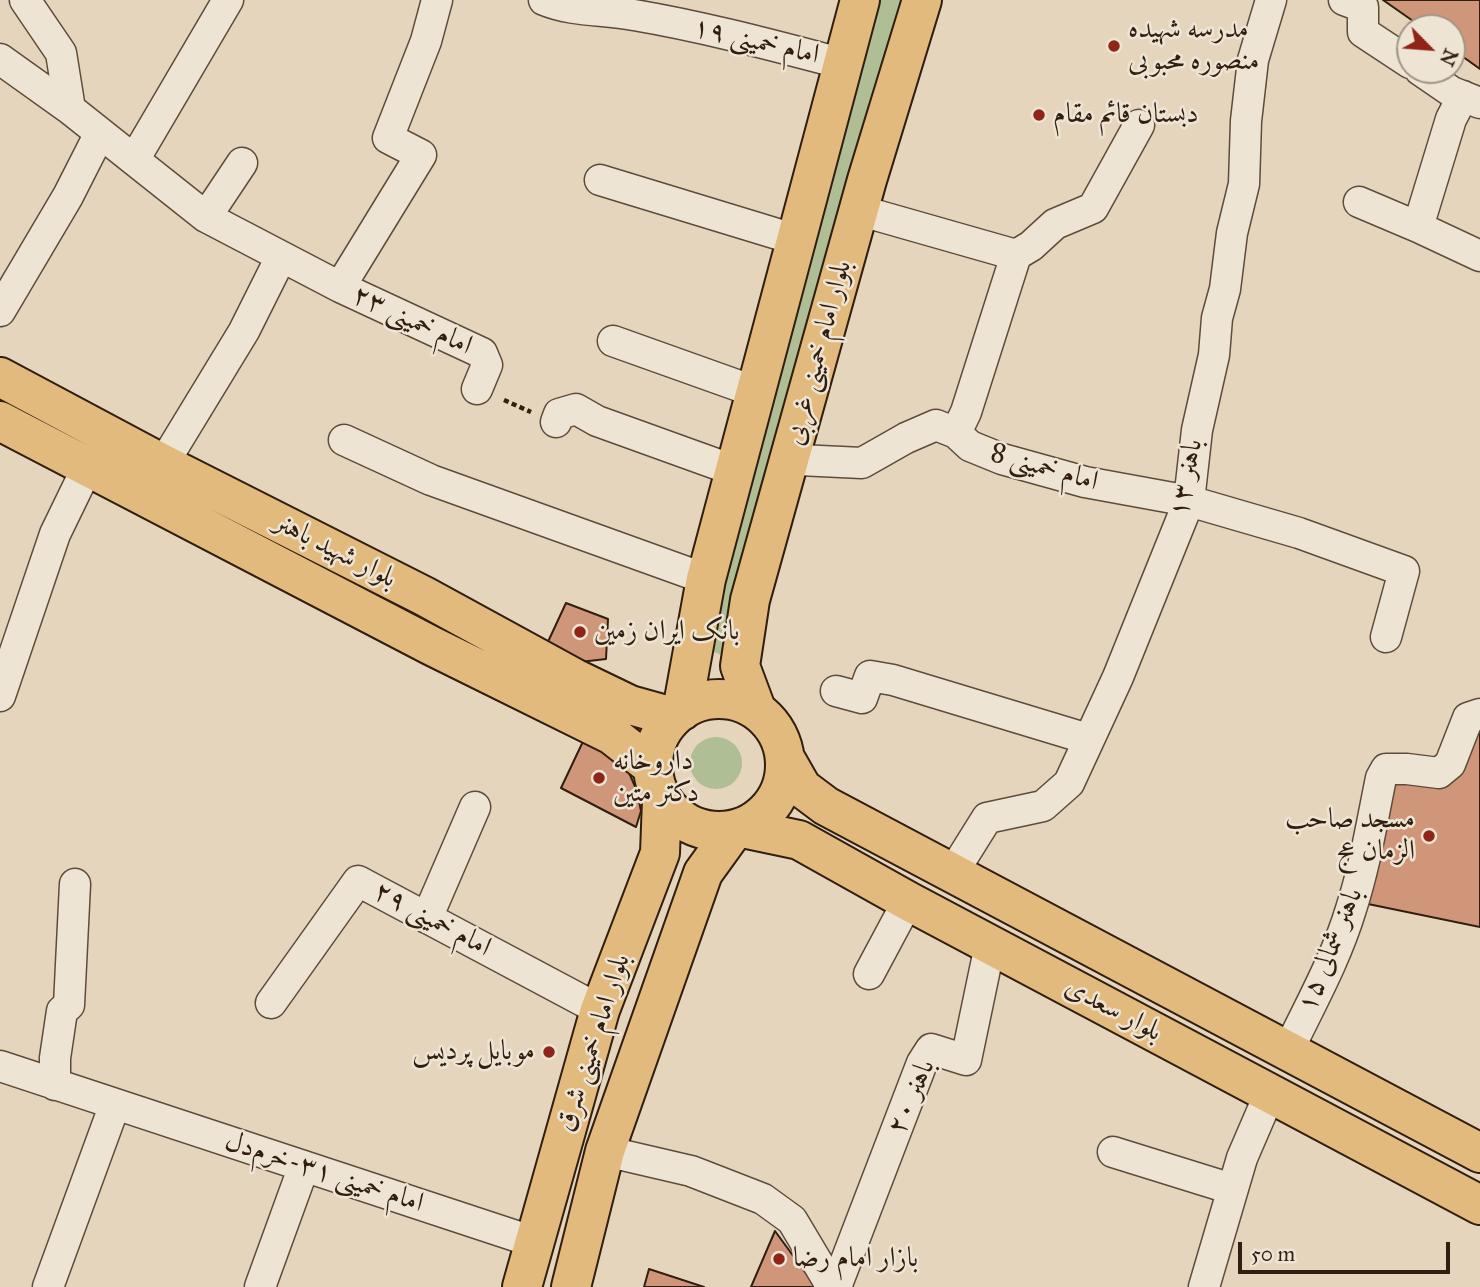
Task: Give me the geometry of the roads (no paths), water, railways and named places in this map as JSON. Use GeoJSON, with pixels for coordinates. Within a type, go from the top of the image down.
{"type":"FeatureCollection","features":[{"type":"Feature","properties":{"kind":"main road","name":"بلوار امام خمینی غربی"},"geometry":{"type":"LineString","coordinates":[[677,714],[733,470],[860,0]]}},
{"type":"Feature","properties":{"kind":"main road","name":"بلوار امام خمینی غربی"},"geometry":{"type":"LineString","coordinates":[[756,709],[740,666],[750,600],[859,210],[922,0]]}},
{"type":"Feature","properties":{"kind":"main road","name":"بلوار شهید باهنر"},"geometry":{"type":"LineString","coordinates":[[0,377],[163,464],[425,596],[574,678],[630,705],[677,714]]}},
{"type":"Feature","properties":{"kind":"main road","name":"بلوار شهید باهنر"},"geometry":{"type":"LineString","coordinates":[[0,421],[432,646],[612,735],[657,784]]}},
{"type":"Feature","properties":{"kind":"main road"},"geometry":{"type":"LineString","coordinates":[[717,698],[737,700],[756,709],[771,723],[781,740],[786,760],[784,781],[776,799],[761,817],[738,829],[719,832],[696,828],[676,817],[657,784],[653,755],[660,733],[677,714],[694,703],[717,698]]}},
{"type":"Feature","properties":{"kind":"main road","name":"بلوار سعدی"},"geometry":{"type":"LineString","coordinates":[[786,760],[802,788],[826,806],[1480,1153]]}},
{"type":"Feature","properties":{"kind":"main road","name":"بلوار امام خمینی شرق"},"geometry":{"type":"LineString","coordinates":[[522,1287],[600,1010],[660,853],[657,784]]}},
{"type":"Feature","properties":{"kind":"main road","name":"بلوار امام خمینی شرق"},"geometry":{"type":"LineString","coordinates":[[571,1287],[605,1151],[703,873],[738,829]]}},
{"type":"Feature","properties":{"kind":"main road","name":"بلوار سعدی"},"geometry":{"type":"LineString","coordinates":[[738,829],[799,840],[990,945],[1480,1205]]}},
{"type":"Feature","properties":{"kind":"main road"},"geometry":{"type":"LineString","coordinates":[[1269,1093],[1288,1051]]}},
{"type":"Feature","properties":{"kind":"street"},"geometry":{"type":"LineString","coordinates":[[25,0],[61,53],[70,109]]}},
{"type":"Feature","properties":{"kind":"street"},"geometry":{"type":"LineString","coordinates":[[134,160],[228,0]]}},
{"type":"Feature","properties":{"kind":"street"},"geometry":{"type":"LineString","coordinates":[[340,287],[421,155],[388,138],[426,41],[437,0]]}},
{"type":"Feature","properties":{"kind":"street","name":"امام خمینی ۱۹"},"geometry":{"type":"LineString","coordinates":[[544,0],[561,7],[633,14],[750,39],[844,64]]}},
{"type":"Feature","properties":{"kind":"street","name":"باهنر ۱۳"},"geometry":{"type":"LineString","coordinates":[[952,874],[987,818],[1042,806],[1069,783],[1118,677],[1189,501],[1197,430],[1214,355],[1217,318],[1225,289],[1232,233],[1244,184],[1246,121],[1254,60],[1271,0]]}},
{"type":"Feature","properties":{"kind":"street"},"geometry":{"type":"LineString","coordinates":[[1344,0],[1363,7],[1363,32],[1396,54]]}},
{"type":"Feature","properties":{"kind":"street","name":"امام خمینی ۲۳"},"geometry":{"type":"LineString","coordinates":[[0,59],[70,109],[206,218],[340,287],[482,354],[487,365],[477,389]]}},
{"type":"Feature","properties":{"kind":"street"},"geometry":{"type":"LineString","coordinates":[[1418,228],[1451,119],[1471,100],[1444,84]]}},
{"type":"Feature","properties":{"kind":"street"},"geometry":{"type":"LineString","coordinates":[[956,433],[966,412],[1016,255],[1031,246],[1055,224],[1093,208],[1139,125]]}},
{"type":"Feature","properties":{"kind":"street"},"geometry":{"type":"LineString","coordinates":[[0,311],[68,196],[100,133]]}},
{"type":"Feature","properties":{"kind":"street"},"geometry":{"type":"LineString","coordinates":[[206,218],[242,163]]}},
{"type":"Feature","properties":{"kind":"street"},"geometry":{"type":"LineString","coordinates":[[600,180],[797,240]]}},
{"type":"Feature","properties":{"kind":"street"},"geometry":{"type":"LineString","coordinates":[[1359,202],[1480,256]]}},
{"type":"Feature","properties":{"kind":"street"},"geometry":{"type":"LineString","coordinates":[[859,210],[1016,255]]}},
{"type":"Feature","properties":{"kind":"street"},"geometry":{"type":"LineString","coordinates":[[163,464],[255,311],[281,257]]}},
{"type":"Feature","properties":{"kind":"street"},"geometry":{"type":"LineString","coordinates":[[613,341],[756,392]]}},
{"type":"Feature","properties":{"kind":"street"},"geometry":{"type":"LineString","coordinates":[[556,422],[559,414],[576,409],[597,421],[733,470]]}},
{"type":"Feature","properties":{"kind":"street","name":"امام خمینی 8"},"geometry":{"type":"LineString","coordinates":[[790,456],[799,460],[862,463],[936,425],[956,433],[970,446],[1002,459],[1085,482],[1189,501],[1299,533],[1404,571],[1386,637]]}},
{"type":"Feature","properties":{"kind":"street"},"geometry":{"type":"LineString","coordinates":[[344,440],[432,480],[706,579]]}},
{"type":"Feature","properties":{"kind":"street"},"geometry":{"type":"LineString","coordinates":[[0,695],[55,534],[88,467]]}},
{"type":"Feature","properties":{"kind":"street"},"geometry":{"type":"LineString","coordinates":[[836,691],[862,698],[870,676],[894,680],[1088,739]]}},
{"type":"Feature","properties":{"kind":"street","name":"باهنر شمالی ۱۵"},"geometry":{"type":"LineString","coordinates":[[1288,1051],[1332,960],[1351,912],[1366,858],[1381,778],[1386,769],[1439,773],[1450,764],[1468,718],[1480,714]]}},
{"type":"Feature","properties":{"kind":"street"},"geometry":{"type":"LineString","coordinates":[[427,918],[475,807]]}},
{"type":"Feature","properties":{"kind":"street","name":"امام خمینی ۲۹"},"geometry":{"type":"LineString","coordinates":[[271,1003],[358,881],[600,1010]]}},
{"type":"Feature","properties":{"kind":"street"},"geometry":{"type":"LineString","coordinates":[[55,1085],[55,1058],[62,1011],[69,1005],[75,884]]}},
{"type":"Feature","properties":{"kind":"street"},"geometry":{"type":"LineString","coordinates":[[869,974],[908,901]]}},
{"type":"Feature","properties":{"kind":"street","name":"باهنر ۲۰"},"geometry":{"type":"LineString","coordinates":[[834,1287],[922,1063],[931,1049],[966,1060],[990,945]]}},
{"type":"Feature","properties":{"kind":"street","name":"امام خمینی ۳۱-خرم‌دل"},"geometry":{"type":"LineString","coordinates":[[0,1066],[534,1242]]}},
{"type":"Feature","properties":{"kind":"street"},"geometry":{"type":"LineString","coordinates":[[1205,1287],[1242,1158],[1269,1093]]}},
{"type":"Feature","properties":{"kind":"street"},"geometry":{"type":"LineString","coordinates":[[48,1287],[115,1104]]}},
{"type":"Feature","properties":{"kind":"street"},"geometry":{"type":"LineString","coordinates":[[605,1151],[691,1171],[763,1199],[792,1220],[834,1287]]}},
{"type":"Feature","properties":{"kind":"street"},"geometry":{"type":"LineString","coordinates":[[1112,1152],[1232,1189]]}},
{"type":"Feature","properties":{"kind":"street"},"geometry":{"type":"LineString","coordinates":[[260,1287],[304,1166]]}},
{"type":"Feature","properties":{"kind":"place","name":"مدرسه شهیده منصوره محبوبی"},"geometry":{"type":"Point","coordinates":[1114,46]}},
{"type":"Feature","properties":{"kind":"place","name":"دبستان قائم مقام"},"geometry":{"type":"Point","coordinates":[1039,115]}},
{"type":"Feature","properties":{"kind":"place","name":"بانک ایران زمین"},"geometry":{"type":"Point","coordinates":[580,632]}},
{"type":"Feature","properties":{"kind":"place","name":"داروخانه دکتر متین"},"geometry":{"type":"Point","coordinates":[599,778]}},
{"type":"Feature","properties":{"kind":"place","name":"مسجد صاحب الزمان عج"},"geometry":{"type":"Point","coordinates":[1429,836]}},
{"type":"Feature","properties":{"kind":"place","name":"موبایل پردیس"},"geometry":{"type":"Point","coordinates":[549,1052]}},
{"type":"Feature","properties":{"kind":"place","name":"بازار امام رضا"},"geometry":{"type":"Point","coordinates":[779,1259]}}]}
